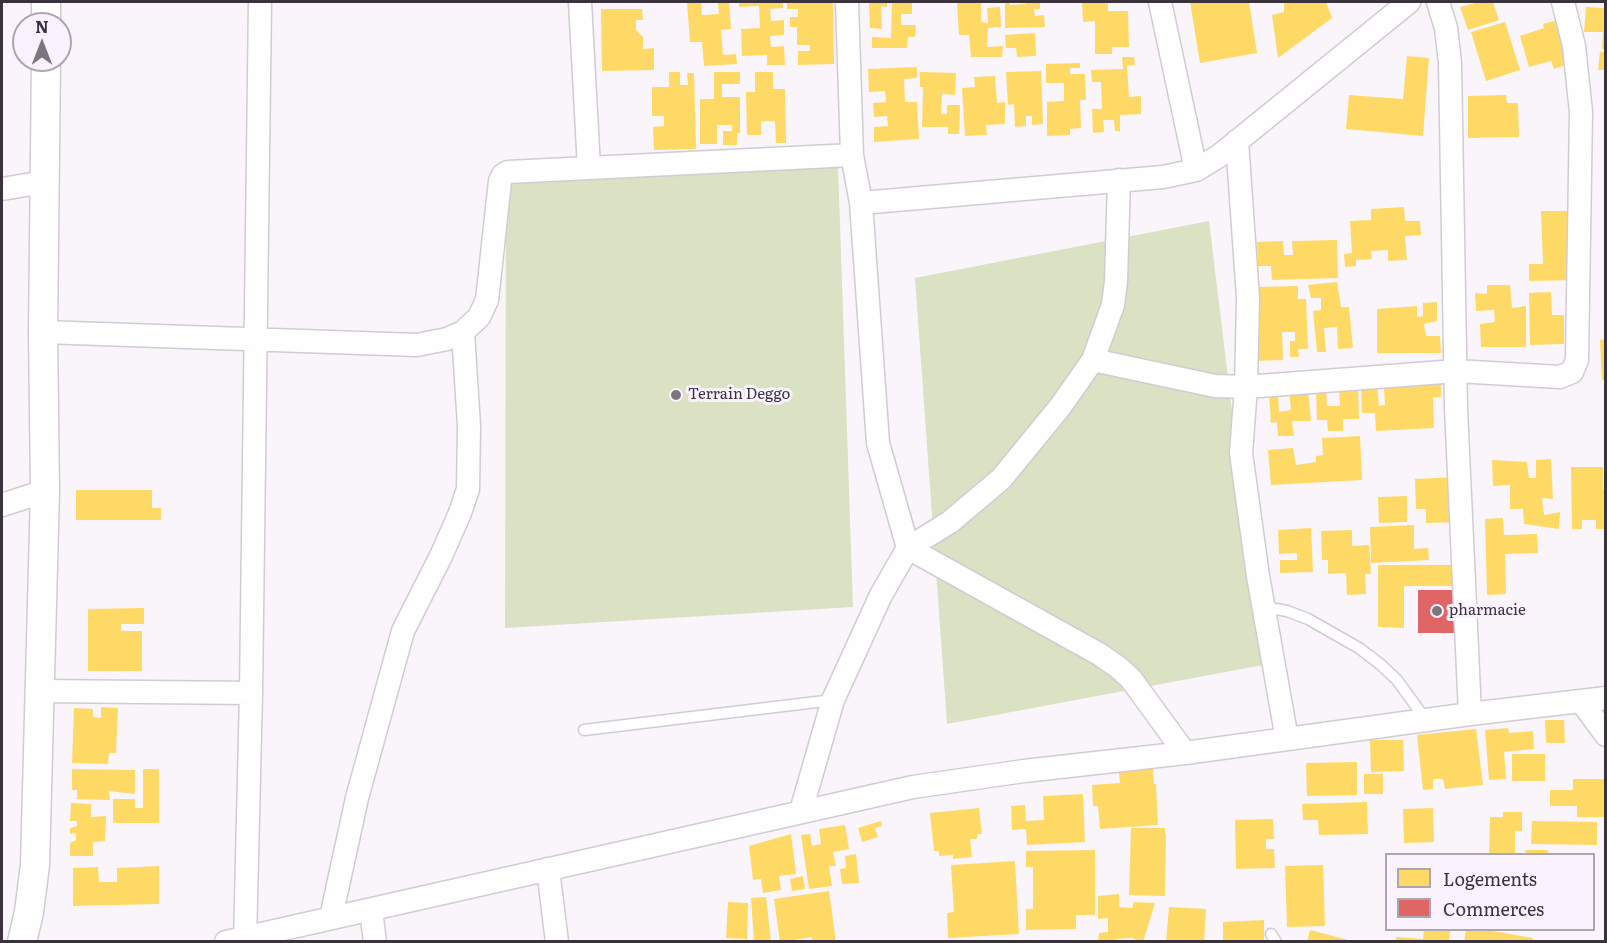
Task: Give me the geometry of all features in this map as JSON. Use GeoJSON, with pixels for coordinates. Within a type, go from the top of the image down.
{"type":"FeatureCollection","features":[{"type":"Feature","properties":{"kind":"street"},"geometry":{"type":"LineString","coordinates":[[260,2],[251,693],[239,940],[331,917],[371,910],[913,787],[1605,698]]}},
{"type":"Feature","properties":{"kind":"street"},"geometry":{"type":"LineString","coordinates":[[580,2],[589,168]]}},
{"type":"Feature","properties":{"kind":"street"},"geometry":{"type":"LineString","coordinates":[[847,2],[852,155],[861,203],[878,443],[908,548],[1099,654],[1118,667],[1131,679],[1185,753]]}},
{"type":"Feature","properties":{"kind":"street"},"geometry":{"type":"LineString","coordinates":[[1160,2],[1196,170]]}},
{"type":"Feature","properties":{"kind":"street"},"geometry":{"type":"LineString","coordinates":[[861,203],[1163,177],[1196,170],[1219,156],[1409,2]]}},
{"type":"Feature","properties":{"kind":"street"},"geometry":{"type":"LineString","coordinates":[[1438,2],[1446,28],[1450,63],[1456,371],[1470,714]]}},
{"type":"Feature","properties":{"kind":"street"},"geometry":{"type":"LineString","coordinates":[[1093,360],[1215,386],[1246,387],[1456,371],[1560,377],[1572,372],[1575,366],[1581,112],[1574,46],[1563,2]]}},
{"type":"Feature","properties":{"kind":"street"},"geometry":{"type":"LineString","coordinates":[[22,942],[29,912],[35,865],[45,491],[46,72]]}},
{"type":"Feature","properties":{"kind":"street"},"geometry":{"type":"LineString","coordinates":[[1237,141],[1248,298],[1246,387],[1241,453],[1287,739]]}},
{"type":"Feature","properties":{"kind":"street"},"geometry":{"type":"LineString","coordinates":[[44,332],[417,345],[447,339],[463,332],[479,317],[487,300],[500,181],[508,172],[852,155]]}},
{"type":"Feature","properties":{"kind":"street"},"geometry":{"type":"LineString","coordinates":[[801,811],[833,699],[881,596],[908,548],[950,522],[1000,479],[1060,407],[1093,360],[1113,305],[1119,180]]}},
{"type":"Feature","properties":{"kind":"street"},"geometry":{"type":"LineString","coordinates":[[2,189],[44,182]]}},
{"type":"Feature","properties":{"kind":"street"},"geometry":{"type":"LineString","coordinates":[[331,917],[357,798],[404,631],[441,556],[468,489],[469,426],[463,332]]}},
{"type":"Feature","properties":{"kind":"street"},"geometry":{"type":"LineString","coordinates":[[2,505],[45,491]]}},
{"type":"Feature","properties":{"kind":"street"},"geometry":{"type":"LineString","coordinates":[[39,691],[251,693]]}},
{"type":"Feature","properties":{"kind":"street"},"geometry":{"type":"LineString","coordinates":[[1581,701],[1605,735]]}},
{"type":"Feature","properties":{"kind":"street"},"geometry":{"type":"LineString","coordinates":[[548,869],[557,942]]}},
{"type":"Feature","properties":{"kind":"street"},"geometry":{"type":"LineString","coordinates":[[371,910],[375,942]]}},
{"type":"Feature","properties":{"kind":"lane"},"geometry":{"type":"LineString","coordinates":[[1264,607],[1287,611],[1308,619],[1359,648],[1397,680],[1426,720]]}},
{"type":"Feature","properties":{"kind":"lane"},"geometry":{"type":"LineString","coordinates":[[584,730],[833,699]]}},
{"type":"Feature","properties":{"kind":"green space","name":"Terrain Deggo"},"geometry":{"type":"Polygon","coordinates":[[[838,166],[853,607],[505,628],[506,183],[838,166]]]}},
{"type":"Feature","properties":{"kind":"green space"},"geometry":{"type":"Polygon","coordinates":[[[1209,221],[1263,665],[947,724],[915,278],[1209,221]]]}},
{"type":"Feature","properties":{"kind":"building: Logements"},"geometry":{"type":"Polygon","coordinates":[[[687,2],[701,2],[702,15],[719,14],[718,2],[729,2],[731,29],[721,30],[723,55],[736,54],[737,64],[704,66],[702,42],[690,42],[687,2]]]}},
{"type":"Feature","properties":{"kind":"building: Logements"},"geometry":{"type":"Polygon","coordinates":[[[739,2],[783,2],[783,8],[770,9],[771,21],[784,20],[784,35],[770,36],[771,47],[784,46],[785,65],[767,65],[767,55],[742,56],[741,29],[760,28],[759,6],[739,7],[739,2]]]}},
{"type":"Feature","properties":{"kind":"building: Logements"},"geometry":{"type":"Polygon","coordinates":[[[787,2],[833,2],[834,64],[798,65],[798,51],[810,51],[810,45],[797,45],[797,27],[790,27],[790,17],[798,17],[798,9],[787,9],[787,2]]]}},
{"type":"Feature","properties":{"kind":"building: Logements"},"geometry":{"type":"Polygon","coordinates":[[[869,2],[887,2],[887,7],[881,6],[882,29],[870,28],[869,2]]]}},
{"type":"Feature","properties":{"kind":"building: Logements"},"geometry":{"type":"Polygon","coordinates":[[[892,2],[912,2],[912,14],[901,14],[901,25],[916,25],[915,37],[908,37],[907,48],[872,48],[872,37],[891,38],[892,2]]]}},
{"type":"Feature","properties":{"kind":"building: Logements"},"geometry":{"type":"Polygon","coordinates":[[[957,2],[981,2],[981,22],[988,23],[987,8],[1000,7],[1001,27],[988,28],[987,47],[1003,46],[1002,57],[971,57],[969,35],[959,35],[957,2]]]}},
{"type":"Feature","properties":{"kind":"building: Logements"},"geometry":{"type":"Polygon","coordinates":[[[1005,2],[1010,2],[1010,5],[1040,2],[1040,9],[1034,9],[1035,16],[1044,15],[1045,27],[1005,28],[1005,2]]]}},
{"type":"Feature","properties":{"kind":"building: Logements"},"geometry":{"type":"Polygon","coordinates":[[[1082,2],[1108,2],[1108,11],[1128,11],[1129,47],[1112,47],[1112,54],[1095,54],[1095,21],[1083,22],[1082,2]]]}},
{"type":"Feature","properties":{"kind":"building: Logements"},"geometry":{"type":"Polygon","coordinates":[[[1190,2],[1249,2],[1257,53],[1200,63],[1190,2]]]}},
{"type":"Feature","properties":{"kind":"building: Logements"},"geometry":{"type":"Polygon","coordinates":[[[1326,2],[1332,18],[1278,58],[1272,15],[1284,12],[1284,3],[1326,2]]]}},
{"type":"Feature","properties":{"kind":"building: Logements"},"geometry":{"type":"Polygon","coordinates":[[[1479,2],[1493,2],[1499,20],[1468,30],[1460,7],[1479,2]]]}},
{"type":"Feature","properties":{"kind":"building: Logements"},"geometry":{"type":"Polygon","coordinates":[[[1586,7],[1606,8],[1606,49],[1602,49],[1603,32],[1584,32],[1586,7]]]}},
{"type":"Feature","properties":{"kind":"building: Logements"},"geometry":{"type":"Polygon","coordinates":[[[601,9],[642,9],[643,20],[636,20],[636,30],[643,37],[643,49],[654,48],[654,70],[602,71],[601,9]]]}},
{"type":"Feature","properties":{"kind":"building: Logements"},"geometry":{"type":"Polygon","coordinates":[[[1561,19],[1574,62],[1554,69],[1551,61],[1529,67],[1520,36],[1544,28],[1543,24],[1561,19]]]}},
{"type":"Feature","properties":{"kind":"building: Logements"},"geometry":{"type":"Polygon","coordinates":[[[1505,22],[1520,70],[1486,81],[1471,32],[1505,22]]]}},
{"type":"Feature","properties":{"kind":"building: Logements"},"geometry":{"type":"Polygon","coordinates":[[[1035,33],[1036,56],[1017,57],[1016,48],[1006,48],[1005,35],[1035,33]]]}},
{"type":"Feature","properties":{"kind":"building: Logements"},"geometry":{"type":"Polygon","coordinates":[[[1600,52],[1606,52],[1606,70],[1598,70],[1600,52]]]}},
{"type":"Feature","properties":{"kind":"building: Logements"},"geometry":{"type":"Polygon","coordinates":[[[1407,56],[1429,58],[1423,136],[1346,129],[1349,95],[1403,99],[1407,56]]]}},
{"type":"Feature","properties":{"kind":"building: Logements"},"geometry":{"type":"Polygon","coordinates":[[[1122,57],[1134,57],[1135,65],[1127,65],[1129,97],[1141,96],[1141,114],[1120,115],[1120,131],[1115,131],[1114,120],[1103,120],[1104,132],[1093,133],[1092,109],[1102,109],[1101,82],[1092,82],[1091,70],[1123,69],[1122,57]]]}},
{"type":"Feature","properties":{"kind":"building: Logements"},"geometry":{"type":"Polygon","coordinates":[[[1080,63],[1080,68],[1070,68],[1070,74],[1085,74],[1086,100],[1080,100],[1081,128],[1070,129],[1070,135],[1047,136],[1047,102],[1064,101],[1064,83],[1046,83],[1046,64],[1080,63]]]}},
{"type":"Feature","properties":{"kind":"building: Logements"},"geometry":{"type":"Polygon","coordinates":[[[917,67],[917,78],[904,79],[905,102],[917,102],[919,139],[874,142],[874,127],[888,126],[887,116],[874,117],[873,103],[886,102],[885,91],[869,92],[868,69],[917,67]]]}},
{"type":"Feature","properties":{"kind":"building: Logements"},"geometry":{"type":"Polygon","coordinates":[[[1041,71],[1043,124],[1032,125],[1032,116],[1026,116],[1026,126],[1015,127],[1014,104],[1008,105],[1006,72],[1041,71]]]}},
{"type":"Feature","properties":{"kind":"building: Logements"},"geometry":{"type":"Polygon","coordinates":[[[669,72],[680,72],[680,85],[688,85],[687,73],[694,73],[696,149],[654,150],[653,127],[664,126],[664,116],[652,116],[652,87],[669,87],[669,72]]]}},
{"type":"Feature","properties":{"kind":"building: Logements"},"geometry":{"type":"Polygon","coordinates":[[[714,72],[740,72],[740,84],[722,84],[722,97],[740,97],[740,133],[737,133],[737,145],[723,145],[723,131],[732,131],[732,125],[717,125],[717,144],[700,144],[700,99],[714,99],[714,72]]]}},
{"type":"Feature","properties":{"kind":"building: Logements"},"geometry":{"type":"Polygon","coordinates":[[[755,72],[773,72],[773,89],[785,89],[786,143],[776,143],[775,121],[761,121],[761,135],[747,135],[746,92],[755,92],[755,72]]]}},
{"type":"Feature","properties":{"kind":"building: Logements"},"geometry":{"type":"Polygon","coordinates":[[[920,72],[956,73],[955,95],[942,94],[941,114],[947,114],[947,105],[960,105],[959,134],[948,134],[948,127],[922,127],[923,87],[920,87],[920,72]]]}},
{"type":"Feature","properties":{"kind":"building: Logements"},"geometry":{"type":"Polygon","coordinates":[[[995,76],[997,103],[1005,102],[1005,124],[986,125],[987,135],[965,136],[962,88],[975,87],[974,77],[995,76]]]}},
{"type":"Feature","properties":{"kind":"building: Logements"},"geometry":{"type":"Polygon","coordinates":[[[1506,95],[1507,103],[1518,103],[1519,137],[1468,138],[1468,96],[1506,95]]]}},
{"type":"Feature","properties":{"kind":"building: Logements"},"geometry":{"type":"Polygon","coordinates":[[[1404,207],[1405,221],[1420,221],[1421,235],[1405,236],[1407,260],[1388,261],[1388,250],[1371,251],[1372,259],[1356,260],[1356,266],[1345,267],[1344,254],[1352,253],[1350,221],[1371,220],[1371,209],[1404,207]]]}},
{"type":"Feature","properties":{"kind":"building: Logements"},"geometry":{"type":"Polygon","coordinates":[[[1541,211],[1575,211],[1576,241],[1567,241],[1568,255],[1577,280],[1529,281],[1529,264],[1543,264],[1541,211]]]}},
{"type":"Feature","properties":{"kind":"building: Logements"},"geometry":{"type":"Polygon","coordinates":[[[1337,240],[1338,278],[1272,280],[1271,266],[1258,266],[1257,242],[1283,241],[1284,255],[1293,255],[1292,241],[1337,240]]]}},
{"type":"Feature","properties":{"kind":"building: Logements"},"geometry":{"type":"Polygon","coordinates":[[[1337,282],[1341,307],[1349,307],[1353,348],[1338,349],[1337,327],[1324,328],[1326,352],[1317,352],[1313,311],[1321,310],[1321,298],[1311,298],[1308,285],[1337,282]]]}},
{"type":"Feature","properties":{"kind":"building: Logements"},"geometry":{"type":"Polygon","coordinates":[[[1487,285],[1510,285],[1512,308],[1526,306],[1526,347],[1481,347],[1480,324],[1495,322],[1494,310],[1476,311],[1475,293],[1487,294],[1487,285]]]}},
{"type":"Feature","properties":{"kind":"building: Logements"},"geometry":{"type":"Polygon","coordinates":[[[1298,286],[1298,299],[1306,299],[1308,349],[1298,349],[1299,357],[1290,357],[1290,341],[1295,341],[1295,332],[1282,332],[1283,360],[1256,361],[1253,287],[1298,286]]]}},
{"type":"Feature","properties":{"kind":"building: Logements"},"geometry":{"type":"Polygon","coordinates":[[[1551,292],[1552,315],[1564,315],[1564,344],[1530,345],[1529,293],[1551,292]]]}},
{"type":"Feature","properties":{"kind":"building: Logements"},"geometry":{"type":"Polygon","coordinates":[[[1437,302],[1437,321],[1424,324],[1426,336],[1440,336],[1441,353],[1377,353],[1377,309],[1417,306],[1417,317],[1423,316],[1423,303],[1437,302]]]}},
{"type":"Feature","properties":{"kind":"building: Logements"},"geometry":{"type":"Polygon","coordinates":[[[1606,339],[1606,380],[1602,380],[1600,340],[1606,339]]]}},
{"type":"Feature","properties":{"kind":"building: Logements"},"geometry":{"type":"Polygon","coordinates":[[[1441,380],[1441,397],[1433,397],[1434,428],[1376,431],[1375,413],[1362,413],[1361,387],[1377,386],[1379,406],[1385,405],[1384,388],[1423,386],[1423,381],[1441,380]]]}},
{"type":"Feature","properties":{"kind":"building: Logements"},"geometry":{"type":"Polygon","coordinates":[[[1358,386],[1359,419],[1343,419],[1343,431],[1328,431],[1327,420],[1317,420],[1316,388],[1326,388],[1327,406],[1340,406],[1339,388],[1358,386]]]}},
{"type":"Feature","properties":{"kind":"building: Logements"},"geometry":{"type":"Polygon","coordinates":[[[1308,390],[1311,421],[1292,421],[1294,436],[1278,436],[1277,422],[1271,423],[1269,393],[1278,394],[1279,412],[1291,410],[1289,392],[1308,390]]]}},
{"type":"Feature","properties":{"kind":"building: Logements"},"geometry":{"type":"Polygon","coordinates":[[[1360,436],[1362,480],[1271,485],[1268,450],[1293,448],[1296,465],[1316,462],[1316,456],[1323,455],[1322,438],[1360,436]]]}},
{"type":"Feature","properties":{"kind":"building: Logements"},"geometry":{"type":"Polygon","coordinates":[[[1551,459],[1553,499],[1542,498],[1544,515],[1560,512],[1559,529],[1524,524],[1523,509],[1510,509],[1510,485],[1493,486],[1492,460],[1527,462],[1529,478],[1536,478],[1536,460],[1551,459]]]}},
{"type":"Feature","properties":{"kind":"building: Logements"},"geometry":{"type":"Polygon","coordinates":[[[1571,467],[1603,467],[1603,489],[1606,489],[1606,529],[1596,529],[1596,520],[1582,520],[1582,529],[1572,529],[1571,467]]]}},
{"type":"Feature","properties":{"kind":"building: Logements"},"geometry":{"type":"Polygon","coordinates":[[[1459,477],[1460,522],[1426,523],[1426,509],[1416,509],[1415,479],[1459,477]]]}},
{"type":"Feature","properties":{"kind":"building: Logements"},"geometry":{"type":"Polygon","coordinates":[[[76,490],[152,490],[152,508],[161,508],[161,520],[76,520],[76,490]]]}},
{"type":"Feature","properties":{"kind":"building: Logements"},"geometry":{"type":"Polygon","coordinates":[[[1407,496],[1407,522],[1379,523],[1378,497],[1407,496]]]}},
{"type":"Feature","properties":{"kind":"building: Logements"},"geometry":{"type":"Polygon","coordinates":[[[1503,518],[1504,535],[1537,534],[1538,553],[1505,554],[1506,594],[1487,595],[1485,519],[1503,518]]]}},
{"type":"Feature","properties":{"kind":"building: Logements"},"geometry":{"type":"Polygon","coordinates":[[[1414,525],[1414,549],[1428,548],[1429,560],[1371,563],[1370,527],[1414,525]]]}},
{"type":"Feature","properties":{"kind":"building: Logements"},"geometry":{"type":"Polygon","coordinates":[[[1311,528],[1313,572],[1280,573],[1280,560],[1297,560],[1297,553],[1279,554],[1278,530],[1311,528]]]}},
{"type":"Feature","properties":{"kind":"building: Logements"},"geometry":{"type":"Polygon","coordinates":[[[1352,530],[1352,546],[1369,545],[1371,574],[1365,574],[1366,594],[1347,595],[1346,573],[1328,574],[1328,560],[1322,560],[1321,531],[1352,530]]]}},
{"type":"Feature","properties":{"kind":"building: Logements"},"geometry":{"type":"Polygon","coordinates":[[[1378,565],[1455,565],[1455,586],[1404,586],[1404,628],[1378,627],[1378,565]]]}},
{"type":"Feature","properties":{"kind":"building: Logements"},"geometry":{"type":"Polygon","coordinates":[[[144,608],[144,624],[121,624],[121,631],[142,631],[142,671],[88,671],[88,609],[144,608]]]}},
{"type":"Feature","properties":{"kind":"building: Logements"},"geometry":{"type":"Polygon","coordinates":[[[101,707],[118,708],[116,753],[109,753],[108,764],[72,763],[74,708],[93,709],[93,717],[101,718],[101,707]]]}},
{"type":"Feature","properties":{"kind":"building: Logements"},"geometry":{"type":"Polygon","coordinates":[[[1545,720],[1564,720],[1565,743],[1546,743],[1545,720]]]}},
{"type":"Feature","properties":{"kind":"building: Logements"},"geometry":{"type":"Polygon","coordinates":[[[1508,728],[1509,733],[1533,731],[1534,749],[1504,752],[1506,779],[1489,780],[1485,730],[1508,728]]]}},
{"type":"Feature","properties":{"kind":"building: Logements"},"geometry":{"type":"Polygon","coordinates":[[[1476,729],[1483,785],[1445,789],[1443,779],[1433,779],[1433,789],[1423,790],[1417,735],[1476,729]]]}},
{"type":"Feature","properties":{"kind":"building: Logements"},"geometry":{"type":"Polygon","coordinates":[[[1370,740],[1403,740],[1404,771],[1371,772],[1370,740]]]}},
{"type":"Feature","properties":{"kind":"building: Logements"},"geometry":{"type":"Polygon","coordinates":[[[1512,754],[1545,754],[1545,781],[1512,781],[1512,754]]]}},
{"type":"Feature","properties":{"kind":"building: Logements"},"geometry":{"type":"Polygon","coordinates":[[[1357,762],[1357,795],[1307,796],[1306,763],[1357,762]]]}},
{"type":"Feature","properties":{"kind":"building: Logements"},"geometry":{"type":"Polygon","coordinates":[[[1153,768],[1158,825],[1100,829],[1098,806],[1093,806],[1092,785],[1120,783],[1119,772],[1153,768]]]}},
{"type":"Feature","properties":{"kind":"building: Logements"},"geometry":{"type":"Polygon","coordinates":[[[72,769],[135,770],[135,794],[109,791],[110,800],[77,799],[77,790],[72,790],[72,769]]]}},
{"type":"Feature","properties":{"kind":"building: Logements"},"geometry":{"type":"Polygon","coordinates":[[[143,769],[159,769],[159,823],[113,823],[113,799],[135,799],[135,808],[143,808],[143,769]]]}},
{"type":"Feature","properties":{"kind":"building: Logements"},"geometry":{"type":"Polygon","coordinates":[[[1364,774],[1383,774],[1383,794],[1364,794],[1364,774]]]}},
{"type":"Feature","properties":{"kind":"building: Logements"},"geometry":{"type":"Polygon","coordinates":[[[1573,779],[1606,779],[1606,817],[1577,817],[1577,806],[1550,806],[1550,790],[1573,790],[1573,779]]]}},
{"type":"Feature","properties":{"kind":"building: Logements"},"geometry":{"type":"Polygon","coordinates":[[[1083,794],[1085,842],[1027,845],[1026,829],[1012,830],[1011,806],[1025,805],[1026,821],[1044,820],[1043,796],[1083,794]]]}},
{"type":"Feature","properties":{"kind":"building: Logements"},"geometry":{"type":"Polygon","coordinates":[[[1367,802],[1368,834],[1319,835],[1318,820],[1303,820],[1302,804],[1367,802]]]}},
{"type":"Feature","properties":{"kind":"building: Logements"},"geometry":{"type":"Polygon","coordinates":[[[71,803],[91,804],[91,817],[106,816],[105,841],[93,842],[93,856],[70,856],[70,843],[76,840],[76,833],[70,834],[70,828],[77,826],[77,821],[70,821],[71,803]]]}},
{"type":"Feature","properties":{"kind":"building: Logements"},"geometry":{"type":"Polygon","coordinates":[[[979,808],[982,834],[977,834],[977,839],[970,839],[972,857],[953,859],[953,855],[939,856],[939,851],[934,851],[930,813],[979,808]]]}},
{"type":"Feature","properties":{"kind":"building: Logements"},"geometry":{"type":"Polygon","coordinates":[[[1433,808],[1434,842],[1404,843],[1403,809],[1433,808]]]}},
{"type":"Feature","properties":{"kind":"building: Logements"},"geometry":{"type":"Polygon","coordinates":[[[1503,812],[1522,812],[1522,831],[1515,831],[1515,853],[1489,853],[1490,817],[1503,817],[1503,812]]]}},
{"type":"Feature","properties":{"kind":"building: Logements"},"geometry":{"type":"Polygon","coordinates":[[[1273,819],[1274,839],[1266,839],[1266,849],[1274,849],[1275,868],[1236,869],[1235,820],[1273,819]]]}},
{"type":"Feature","properties":{"kind":"building: Logements"},"geometry":{"type":"Polygon","coordinates":[[[881,821],[882,826],[875,828],[878,837],[862,842],[858,828],[881,821]]]}},
{"type":"Feature","properties":{"kind":"building: Logements"},"geometry":{"type":"Polygon","coordinates":[[[1532,821],[1597,822],[1597,845],[1531,844],[1532,821]]]}},
{"type":"Feature","properties":{"kind":"building: Logements"},"geometry":{"type":"Polygon","coordinates":[[[845,825],[849,849],[833,852],[836,866],[829,866],[832,886],[809,889],[801,835],[810,834],[812,846],[821,844],[819,829],[845,825]]]}},
{"type":"Feature","properties":{"kind":"building: Logements"},"geometry":{"type":"Polygon","coordinates":[[[1131,828],[1165,828],[1165,896],[1129,895],[1131,828]]]}},
{"type":"Feature","properties":{"kind":"building: Logements"},"geometry":{"type":"Polygon","coordinates":[[[791,834],[796,874],[779,876],[781,890],[763,893],[761,879],[753,880],[749,846],[791,834]]]}},
{"type":"Feature","properties":{"kind":"building: Logements"},"geometry":{"type":"Polygon","coordinates":[[[1095,850],[1095,915],[1076,915],[1076,929],[1026,930],[1026,909],[1033,909],[1033,867],[1026,867],[1026,851],[1095,850]]]}},
{"type":"Feature","properties":{"kind":"building: Logements"},"geometry":{"type":"Polygon","coordinates":[[[1525,850],[1548,850],[1548,853],[1526,853],[1525,850]]]}},
{"type":"Feature","properties":{"kind":"building: Logements"},"geometry":{"type":"Polygon","coordinates":[[[856,854],[859,883],[842,884],[840,869],[846,868],[845,856],[856,854]]]}},
{"type":"Feature","properties":{"kind":"building: Logements"},"geometry":{"type":"Polygon","coordinates":[[[1015,861],[1019,934],[948,938],[947,913],[954,912],[951,865],[1015,861]]]}},
{"type":"Feature","properties":{"kind":"building: Logements"},"geometry":{"type":"Polygon","coordinates":[[[1323,865],[1325,926],[1287,927],[1285,866],[1323,865]]]}},
{"type":"Feature","properties":{"kind":"building: Logements"},"geometry":{"type":"Polygon","coordinates":[[[159,866],[159,904],[73,906],[73,868],[98,867],[99,882],[117,882],[117,868],[159,866]]]}},
{"type":"Feature","properties":{"kind":"building: Logements"},"geometry":{"type":"Polygon","coordinates":[[[803,876],[805,889],[792,891],[790,879],[803,876]]]}},
{"type":"Feature","properties":{"kind":"building: Logements"},"geometry":{"type":"Polygon","coordinates":[[[829,891],[836,942],[812,942],[812,937],[793,940],[793,942],[780,942],[774,899],[829,891]]]}},
{"type":"Feature","properties":{"kind":"building: Logements"},"geometry":{"type":"Polygon","coordinates":[[[1119,894],[1119,907],[1132,908],[1134,902],[1155,903],[1143,942],[1132,938],[1116,939],[1115,942],[1098,942],[1099,933],[1108,932],[1108,918],[1098,919],[1098,896],[1119,894]]]}},
{"type":"Feature","properties":{"kind":"building: Logements"},"geometry":{"type":"Polygon","coordinates":[[[766,897],[771,942],[754,942],[751,898],[766,897]]]}},
{"type":"Feature","properties":{"kind":"building: Logements"},"geometry":{"type":"Polygon","coordinates":[[[728,902],[748,903],[747,939],[726,938],[728,902]]]}},
{"type":"Feature","properties":{"kind":"building: Logements"},"geometry":{"type":"Polygon","coordinates":[[[1169,907],[1206,909],[1204,942],[1166,942],[1169,907]]]}},
{"type":"Feature","properties":{"kind":"building: Logements"},"geometry":{"type":"Polygon","coordinates":[[[1264,920],[1264,941],[1223,942],[1223,922],[1264,920]]]}},
{"type":"Feature","properties":{"kind":"building: Logements"},"geometry":{"type":"Polygon","coordinates":[[[1310,930],[1352,941],[1352,942],[1307,942],[1310,930]]]}},
{"type":"Feature","properties":{"kind":"building: Logements"},"geometry":{"type":"Polygon","coordinates":[[[1424,931],[1450,931],[1449,942],[1396,942],[1396,937],[1423,939],[1424,931]]]}},
{"type":"Feature","properties":{"kind":"building: Logements"},"geometry":{"type":"Polygon","coordinates":[[[1466,931],[1493,931],[1533,938],[1532,942],[1464,942],[1466,931]]]}},
{"type":"Feature","properties":{"kind":"building: Commerces","name":"pharmacie"},"geometry":{"type":"Polygon","coordinates":[[[1418,590],[1456,590],[1456,633],[1418,633],[1418,590]]]}},
{"type":"Feature","properties":{"kind":"place","name":"Terrain Deggo"},"geometry":{"type":"Point","coordinates":[676,395]}},
{"type":"Feature","properties":{"kind":"place","name":"pharmacie"},"geometry":{"type":"Point","coordinates":[1437,611]}}]}
